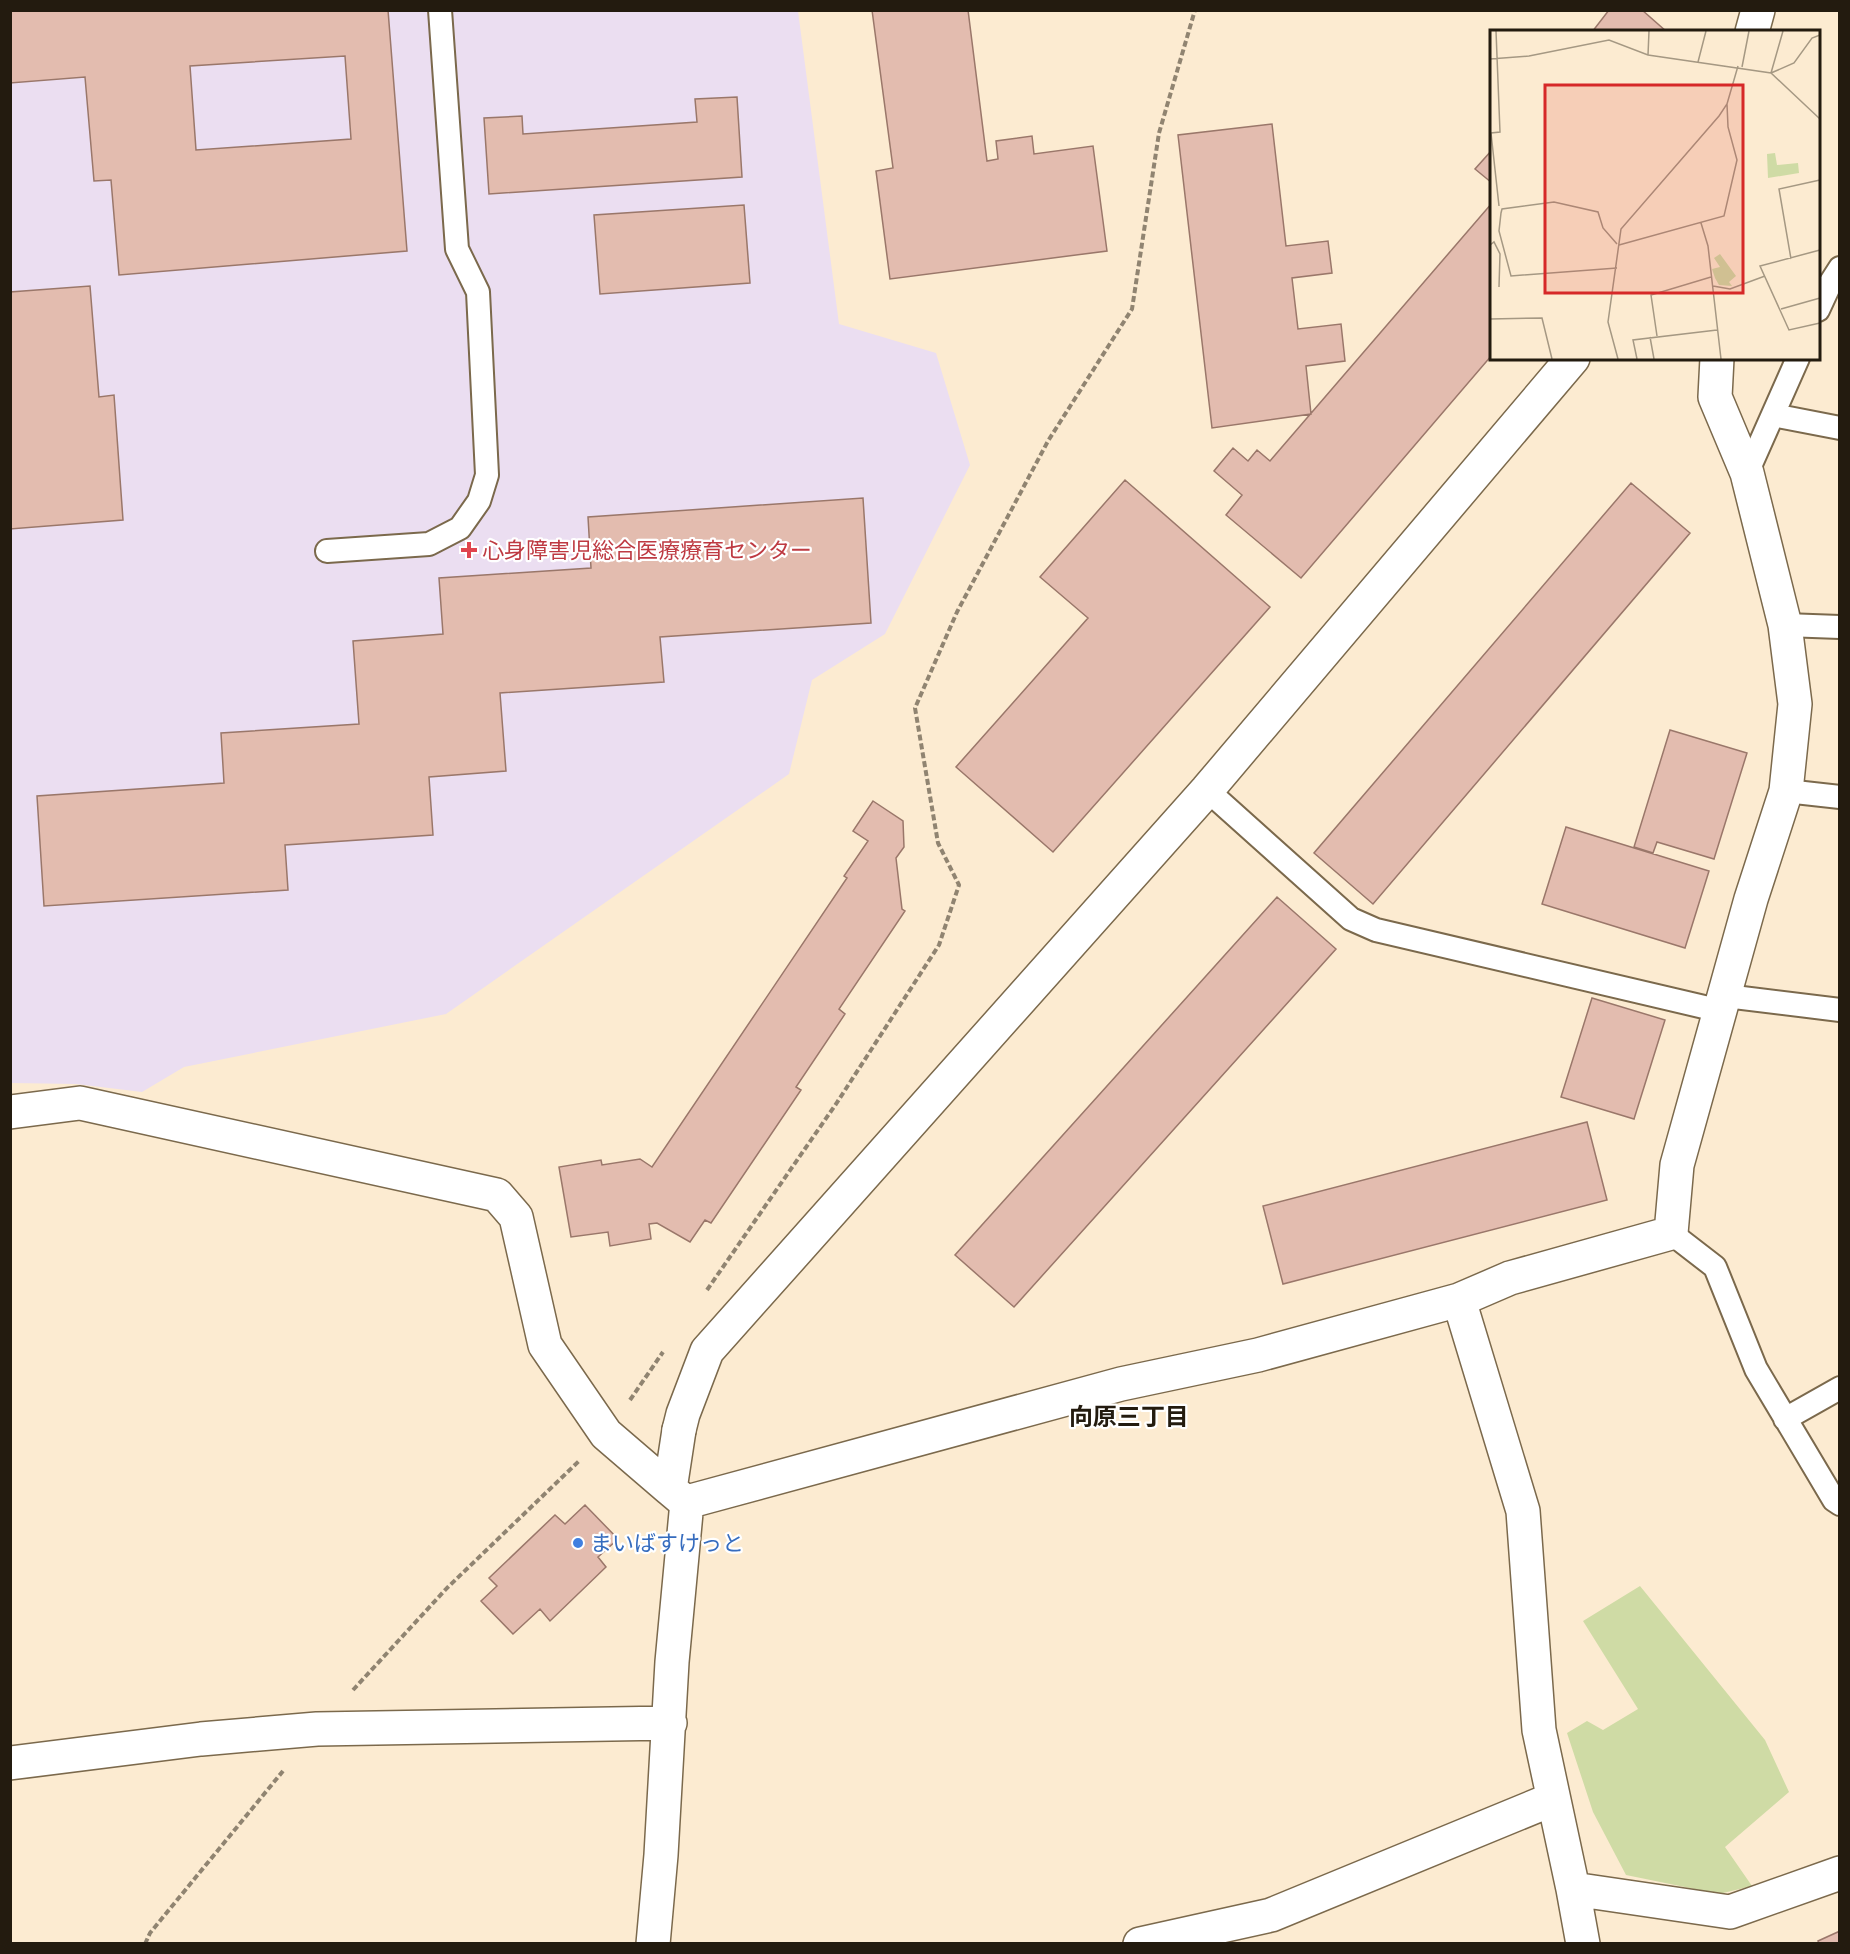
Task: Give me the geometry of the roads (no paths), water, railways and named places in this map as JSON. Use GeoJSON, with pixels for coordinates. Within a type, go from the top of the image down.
{"type":"FeatureCollection","features":[{"type":"Feature","properties":{"kind":"street"},"geometry":{"type":"LineString","coordinates":[[1753,30],[1758,10]]}},
{"type":"Feature","properties":{"kind":"street"},"geometry":{"type":"LineString","coordinates":[[653,1944],[670,1723],[679,1496],[679,1430],[682,1414],[707,1351],[1207,790],[1571,360]]}},
{"type":"Feature","properties":{"kind":"street"},"geometry":{"type":"LineString","coordinates":[[679,1496],[1121,1384],[1258,1355],[1459,1300],[1510,1278],[1671,1233],[1677,1165],[1751,899],[1786,791],[1795,704],[1785,625],[1747,473],[1715,398],[1717,360]]}},
{"type":"Feature","properties":{"kind":"street"},"geometry":{"type":"LineString","coordinates":[[10,1112],[80,1103],[497,1195],[516,1218],[545,1345],[606,1434],[679,1496]]}},
{"type":"Feature","properties":{"kind":"street"},"geometry":{"type":"LineString","coordinates":[[1459,1300],[1523,1511],[1539,1731],[1573,1889],[1582,1944]]}},
{"type":"Feature","properties":{"kind":"street"},"geometry":{"type":"LineString","coordinates":[[10,1764],[201,1739],[317,1729],[670,1723]]}},
{"type":"Feature","properties":{"kind":"street"},"geometry":{"type":"LineString","coordinates":[[1140,1944],[1271,1915],[1553,1799]]}},
{"type":"Feature","properties":{"kind":"street"},"geometry":{"type":"LineString","coordinates":[[1573,1889],[1730,1912],[1839,1873]]}},
{"type":"Feature","properties":{"kind":"lane"},"geometry":{"type":"LineString","coordinates":[[327,551],[429,544],[460,528],[479,501],[487,475],[478,292],[457,249],[440,10]]}},
{"type":"Feature","properties":{"kind":"lane"},"geometry":{"type":"LineString","coordinates":[[1820,307],[1837,280]]}},
{"type":"Feature","properties":{"kind":"lane"},"geometry":{"type":"LineString","coordinates":[[1747,473],[1797,360]]}},
{"type":"Feature","properties":{"kind":"lane"},"geometry":{"type":"LineString","coordinates":[[1773,415],[1839,428]]}},
{"type":"Feature","properties":{"kind":"lane"},"geometry":{"type":"LineString","coordinates":[[1785,625],[1839,627]]}},
{"type":"Feature","properties":{"kind":"lane"},"geometry":{"type":"LineString","coordinates":[[1207,790],[1351,919],[1376,930],[1723,1003],[1839,1010]]}},
{"type":"Feature","properties":{"kind":"lane"},"geometry":{"type":"LineString","coordinates":[[1786,791],[1839,797]]}},
{"type":"Feature","properties":{"kind":"lane"},"geometry":{"type":"LineString","coordinates":[[1671,1233],[1716,1267],[1756,1369],[1834,1500],[1839,1504]]}},
{"type":"Feature","properties":{"kind":"lane"},"geometry":{"type":"LineString","coordinates":[[1785,1419],[1839,1388]]}},
{"type":"Feature","properties":{"kind":"place","name":"心身障害児総合医療療育センター"},"geometry":{"type":"Point","coordinates":[469,550]}},
{"type":"Feature","properties":{"kind":"place","name":"まいばすけっと"},"geometry":{"type":"Point","coordinates":[578,1543]}},
{"type":"Feature","properties":{"kind":"district","name":"向原三丁目"},"geometry":{"type":"Point","coordinates":[1129,1416]}}]}
